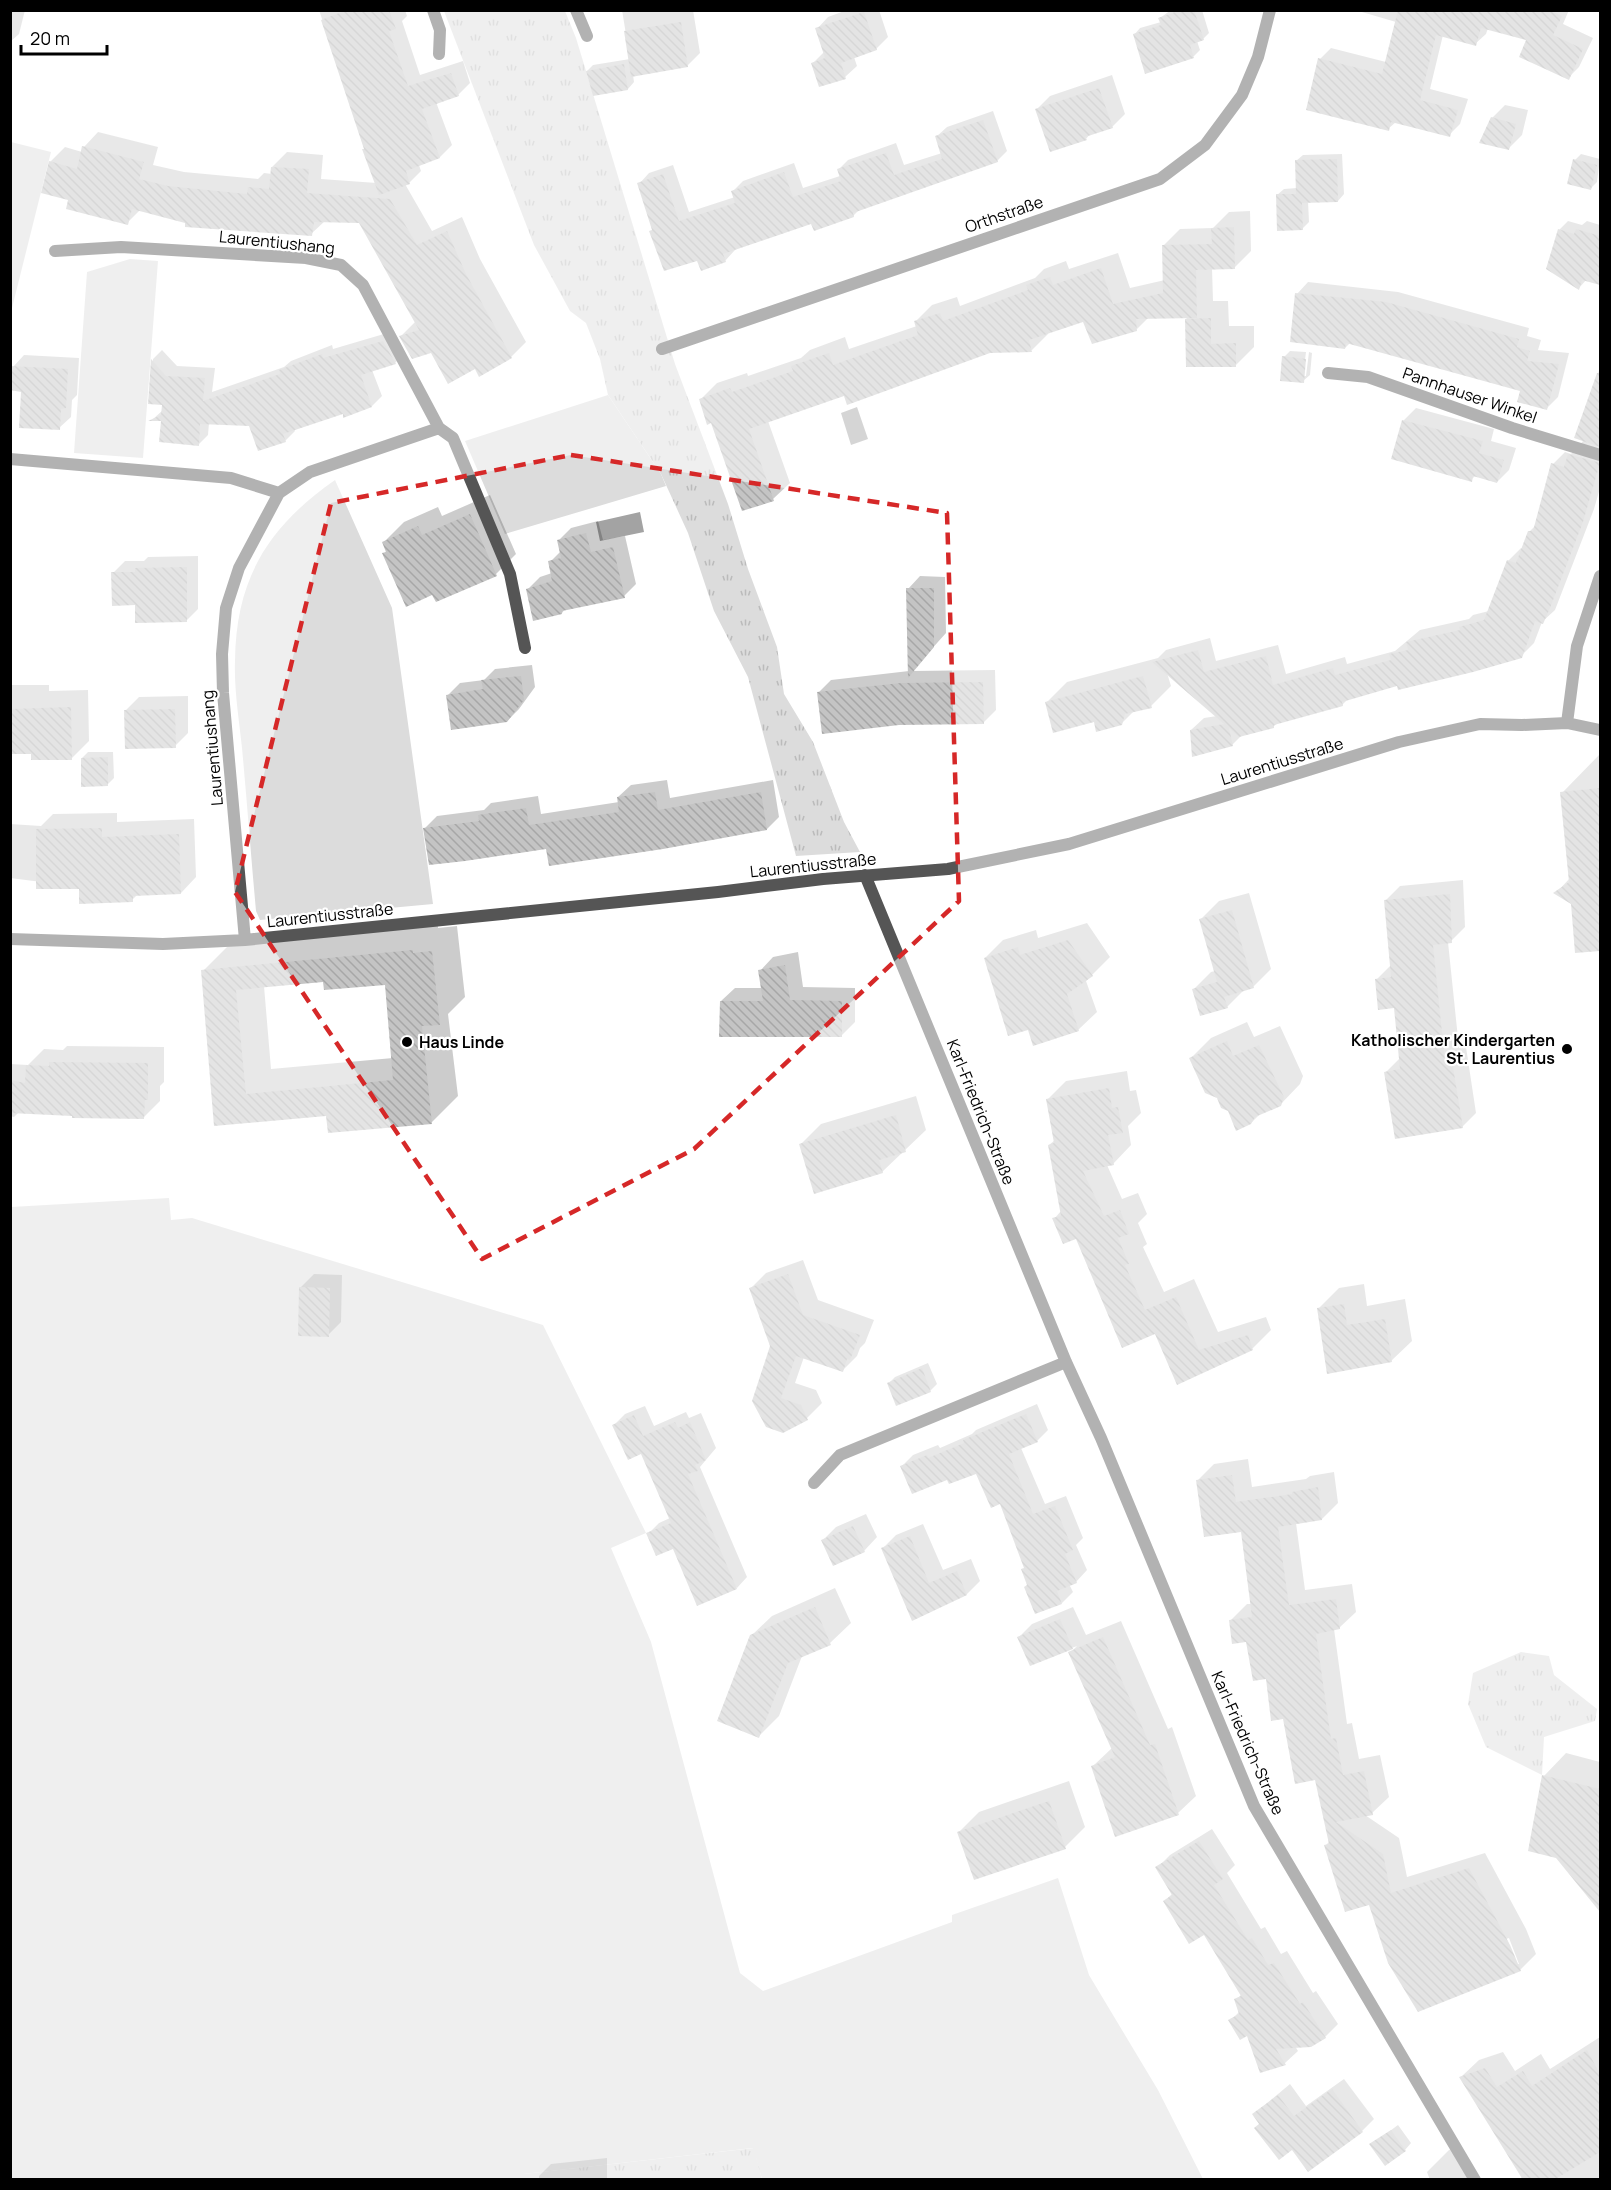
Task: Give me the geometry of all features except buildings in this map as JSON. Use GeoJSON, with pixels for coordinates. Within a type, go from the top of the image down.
{"type":"FeatureCollection","features":[{"type":"Feature","properties":{"kind":"street"},"geometry":{"type":"LineString","coordinates":[[433,10],[440,30],[439,54]]}},
{"type":"Feature","properties":{"kind":"street"},"geometry":{"type":"LineString","coordinates":[[576,10],[587,36]]}},
{"type":"Feature","properties":{"kind":"street","name":"Orthstraße"},"geometry":{"type":"LineString","coordinates":[[662,349],[1160,178],[1205,145],[1242,95],[1258,57],[1270,10]]}},
{"type":"Feature","properties":{"kind":"street","name":"Laurentiushang"},"geometry":{"type":"LineString","coordinates":[[55,251],[121,247],[306,258],[341,265],[363,285],[439,428],[453,438],[510,574],[525,648]]}},
{"type":"Feature","properties":{"kind":"street","name":"Pannhauser Winkel"},"geometry":{"type":"LineString","coordinates":[[1328,373],[1368,377],[1512,428],[1600,455]]}},
{"type":"Feature","properties":{"kind":"street","name":"Laurentiushang"},"geometry":{"type":"LineString","coordinates":[[245,940],[223,693],[222,654],[226,608],[239,568],[279,493],[310,472],[439,428]]}},
{"type":"Feature","properties":{"kind":"street"},"geometry":{"type":"LineString","coordinates":[[10,459],[231,478],[279,493]]}},
{"type":"Feature","properties":{"kind":"street"},"geometry":{"type":"LineString","coordinates":[[1567,723],[1577,646],[1600,576]]}},
{"type":"Feature","properties":{"kind":"street","name":"Laurentiusstraße"},"geometry":{"type":"LineString","coordinates":[[10,939],[163,944],[245,940],[865,875],[948,869],[1069,844],[1399,742],[1480,724],[1567,723],[1600,730]]}},
{"type":"Feature","properties":{"kind":"street","name":"Karl-Friedrich-Straße"},"geometry":{"type":"LineString","coordinates":[[865,875],[1066,1362],[1101,1438],[1254,1806],[1475,2180]]}},
{"type":"Feature","properties":{"kind":"street"},"geometry":{"type":"LineString","coordinates":[[814,1483],[840,1455],[1066,1362]]}},
{"type":"Feature","properties":{"kind":"highlighted area"},"geometry":{"type":"Polygon","coordinates":[[[571,455],[947,513],[959,901],[694,1149],[482,1259],[235,892],[331,503],[571,455]]]}},
{"type":"Feature","properties":{"kind":"green space"},"geometry":{"type":"Polygon","coordinates":[[[444,11],[565,11],[576,38],[675,364],[728,504],[748,569],[777,647],[784,694],[813,742],[844,822],[860,852],[796,856],[748,677],[714,611],[688,533],[661,474],[608,395],[600,359],[586,323],[570,311],[534,245],[444,11]]]}},
{"type":"Feature","properties":{"kind":"green space"},"geometry":{"type":"Polygon","coordinates":[[[10,142],[51,152],[11,312],[10,142]]]}},
{"type":"Feature","properties":{"kind":"green space"},"geometry":{"type":"Polygon","coordinates":[[[130,259],[158,261],[143,458],[74,453],[87,272],[130,259]]]}},
{"type":"Feature","properties":{"kind":"green space"},"geometry":{"type":"Polygon","coordinates":[[[608,395],[661,474],[666,486],[505,534],[465,441],[608,395]]]}},
{"type":"Feature","properties":{"kind":"green space"},"geometry":{"type":"Polygon","coordinates":[[[335,480],[392,608],[433,904],[260,920],[256,911],[236,694],[237,631],[249,580],[260,557],[291,516],[335,480]]]}},
{"type":"Feature","properties":{"kind":"green space"},"geometry":{"type":"Polygon","coordinates":[[[169,1198],[171,1220],[192,1218],[543,1325],[646,1533],[611,1548],[651,1642],[740,1973],[763,1991],[952,1922],[952,1915],[1058,1878],[1089,1975],[1158,2090],[1203,2179],[762,2179],[753,2148],[524,2174],[523,2180],[11,2180],[11,1207],[169,1198]]]}},
{"type":"Feature","properties":{"kind":"green space"},"geometry":{"type":"Polygon","coordinates":[[[1521,1652],[1549,1656],[1554,1675],[1597,1709],[1595,1721],[1544,1737],[1542,1775],[1486,1747],[1468,1704],[1473,1673],[1521,1652]]]}},
{"type":"Feature","properties":{"kind":"green space"},"geometry":{"type":"Polygon","coordinates":[[[754,2148],[762,2179],[523,2179],[523,2174],[754,2148]]]}},
{"type":"Feature","properties":{"kind":"shaded area"},"geometry":{"type":"Polygon","coordinates":[[[857,407],[868,439],[851,445],[841,413],[857,407]]]}},
{"type":"Feature","properties":{"kind":"shaded area"},"geometry":{"type":"Polygon","coordinates":[[[640,512],[644,532],[600,541],[596,522],[640,512]]]}},
{"type":"Feature","properties":{"kind":"place","name":"Haus Linde"},"geometry":{"type":"Point","coordinates":[407,1042]}},
{"type":"Feature","properties":{"kind":"place","name":"Katholischer Kindergarten St. Laurentius"},"geometry":{"type":"Point","coordinates":[1567,1049]}}]}
